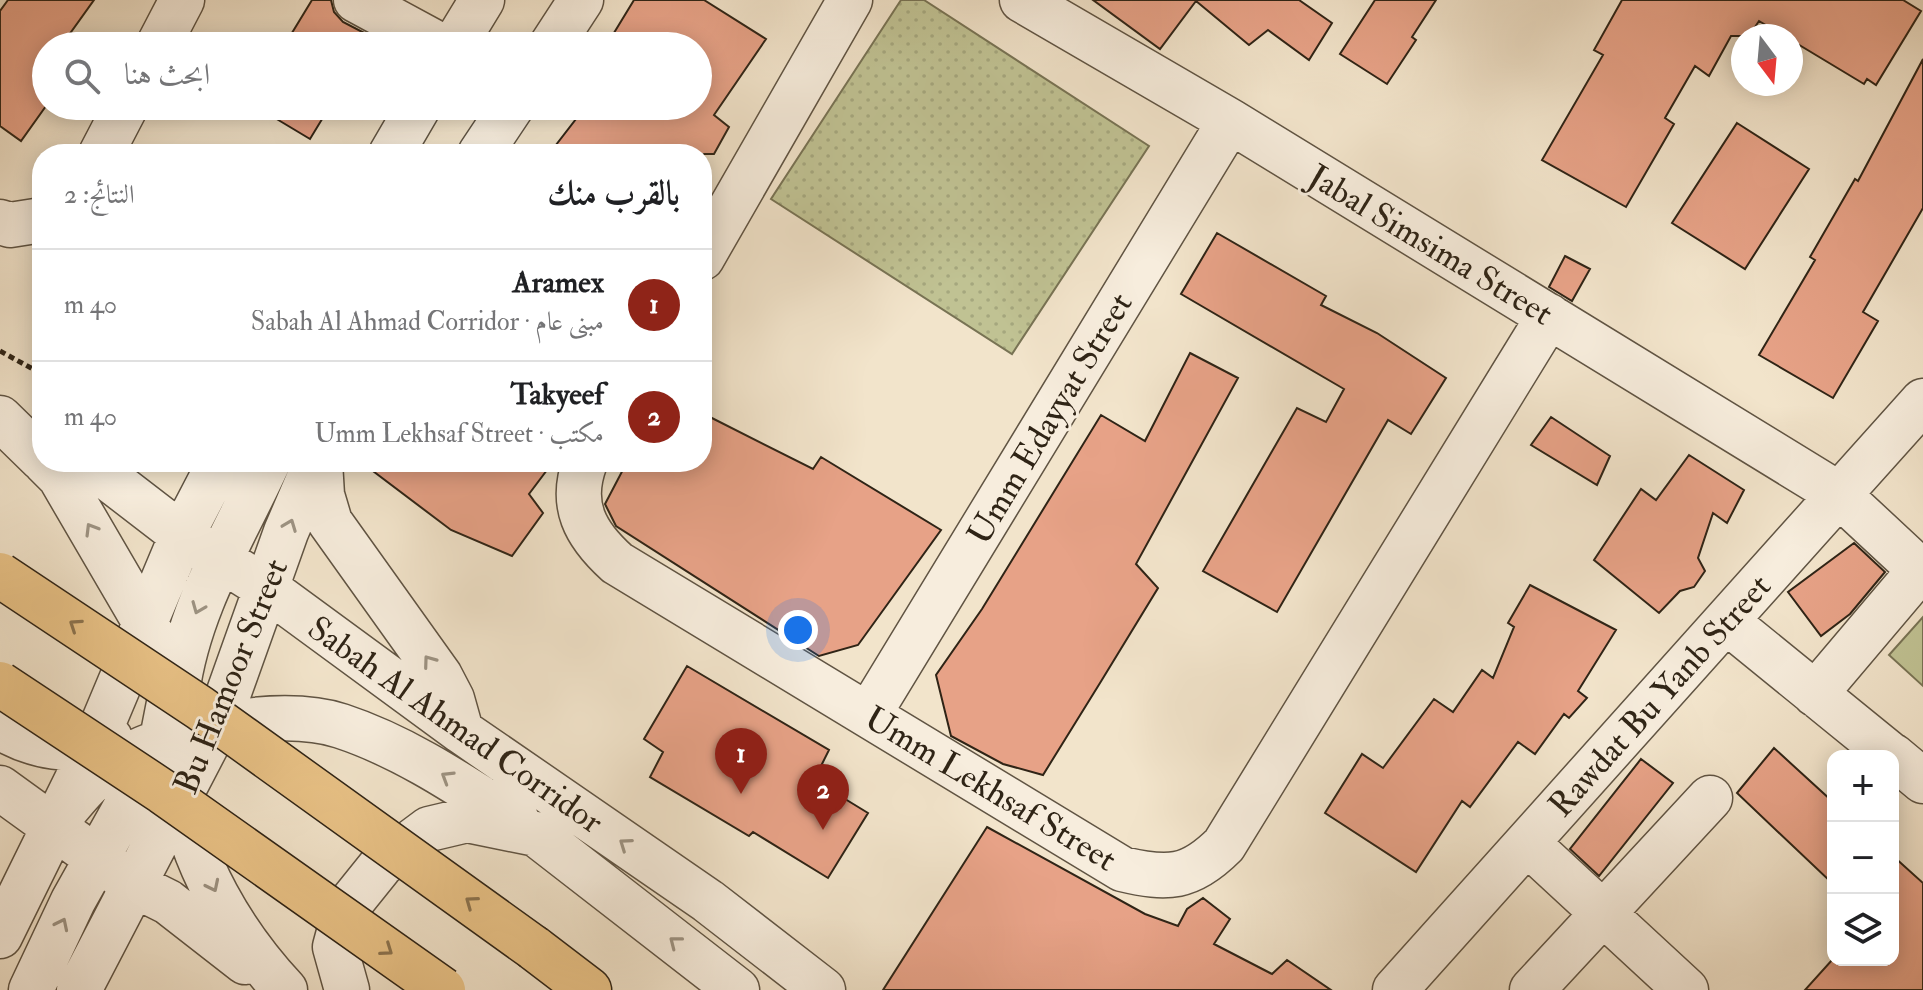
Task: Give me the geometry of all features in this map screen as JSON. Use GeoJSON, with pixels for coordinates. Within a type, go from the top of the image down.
{"type":"FeatureCollection","features":[{"type":"Feature","properties":{"kind":"highway"},"geometry":{"type":"LineString","coordinates":[[0,575],[200,708],[589,990]]}},
{"type":"Feature","properties":{"kind":"highway"},"geometry":{"type":"LineString","coordinates":[[0,684],[163,792],[443,990]]}},
{"type":"Feature","properties":{"kind":"street"},"geometry":{"type":"LineString","coordinates":[[165,32],[182,0]]}},
{"type":"Feature","properties":{"kind":"street"},"geometry":{"type":"LineString","coordinates":[[356,0],[415,32]]}},
{"type":"Feature","properties":{"kind":"street"},"geometry":{"type":"LineString","coordinates":[[463,32],[482,0]]}},
{"type":"Feature","properties":{"kind":"street"},"geometry":{"type":"LineString","coordinates":[[560,32],[581,0]]}},
{"type":"Feature","properties":{"kind":"street"},"geometry":{"type":"LineString","coordinates":[[712,241],[850,0]]}},
{"type":"Feature","properties":{"kind":"street","name":"Jabal Simsima Street"},"geometry":{"type":"LineString","coordinates":[[1022,0],[1230,121],[1837,493],[1922,572]]}},
{"type":"Feature","properties":{"kind":"street"},"geometry":{"type":"LineString","coordinates":[[106,144],[119,120]]}},
{"type":"Feature","properties":{"kind":"street"},"geometry":{"type":"LineString","coordinates":[[487,144],[503,120]]}},
{"type":"Feature","properties":{"kind":"street","name":"Umm Edayyat Street"},"geometry":{"type":"LineString","coordinates":[[869,714],[1230,121]]}},
{"type":"Feature","properties":{"kind":"street"},"geometry":{"type":"LineString","coordinates":[[0,222],[10,225],[32,222]]}},
{"type":"Feature","properties":{"kind":"street","name":"Umm Lekhsaf Street"},"geometry":{"type":"LineString","coordinates":[[582,472],[577,493],[581,521],[597,545],[617,563],[1122,869],[1151,876],[1179,875],[1203,866],[1224,845],[1549,316]]}},
{"type":"Feature","properties":{"kind":"street","name":"Rawdat Bu Yanb Street"},"geometry":{"type":"LineString","coordinates":[[1395,990],[1837,493],[1923,401]]}},
{"type":"Feature","properties":{"kind":"street"},"geometry":{"type":"LineString","coordinates":[[0,407],[32,427]]}},
{"type":"Feature","properties":{"kind":"street"},"geometry":{"type":"LineString","coordinates":[[0,418],[32,449]]}},
{"type":"Feature","properties":{"kind":"street"},"geometry":{"type":"LineString","coordinates":[[55,472],[165,657],[181,800],[213,887],[236,929],[283,990]]}},
{"type":"Feature","properties":{"kind":"street","name":"Sabah Al Ahmad Corridor"},"geometry":{"type":"LineString","coordinates":[[100,472],[182,535],[266,588],[461,731],[708,901],[823,990]]}},
{"type":"Feature","properties":{"kind":"street"},"geometry":{"type":"LineString","coordinates":[[0,936],[93,747],[182,535],[215,472]]}},
{"type":"Feature","properties":{"kind":"street"},"geometry":{"type":"LineString","coordinates":[[53,825],[86,786],[171,718],[186,642],[218,558],[263,472]]}},
{"type":"Feature","properties":{"kind":"street","name":"Bu Hamoor Street"},"geometry":{"type":"LineString","coordinates":[[79,990],[181,800],[218,723],[266,588],[314,472]]}},
{"type":"Feature","properties":{"kind":"street"},"geometry":{"type":"LineString","coordinates":[[319,472],[330,522],[440,676],[452,699],[461,731]]}},
{"type":"Feature","properties":{"kind":"street"},"geometry":{"type":"LineString","coordinates":[[1815,694],[1922,572]]}},
{"type":"Feature","properties":{"kind":"street"},"geometry":{"type":"LineString","coordinates":[[31,990],[171,718],[266,588]]}},
{"type":"Feature","properties":{"kind":"street"},"geometry":{"type":"LineString","coordinates":[[1726,621],[1885,750]]}},
{"type":"Feature","properties":{"kind":"street"},"geometry":{"type":"LineString","coordinates":[[0,727],[16,737],[49,746],[93,747],[171,718],[218,723],[297,719],[339,725],[441,772],[536,834],[737,990]]}},
{"type":"Feature","properties":{"kind":"street"},"geometry":{"type":"LineString","coordinates":[[1899,761],[1923,781]]}},
{"type":"Feature","properties":{"kind":"street"},"geometry":{"type":"LineString","coordinates":[[0,788],[134,885],[168,902],[283,990]]}},
{"type":"Feature","properties":{"kind":"street"},"geometry":{"type":"LineString","coordinates":[[1532,990],[1710,798]]}},
{"type":"Feature","properties":{"kind":"street"},"geometry":{"type":"LineString","coordinates":[[347,990],[335,947],[345,910],[382,864],[429,829],[467,820],[536,834]]}},
{"type":"Feature","properties":{"kind":"street"},"geometry":{"type":"LineString","coordinates":[[1527,843],[1686,990]]}},
{"type":"Feature","properties":{"kind":"path"},"geometry":{"type":"LineString","coordinates":[[0,351],[32,369]]}},
{"type":"Feature","properties":{"kind":"green space"},"geometry":{"type":"Polygon","coordinates":[[[901,0],[924,0],[1149,146],[1012,354],[771,199],[901,0]]]}},
{"type":"Feature","properties":{"kind":"green space"},"geometry":{"type":"Polygon","coordinates":[[[1923,617],[1923,686],[1889,655],[1923,617]]]}},
{"type":"Feature","properties":{"kind":"building"},"geometry":{"type":"Polygon","coordinates":[[[8,0],[94,0],[71,32],[32,32],[32,120],[36,120],[21,141],[0,126],[0,11],[8,0]]]}},
{"type":"Feature","properties":{"kind":"building"},"geometry":{"type":"Polygon","coordinates":[[[312,0],[331,0],[334,12],[343,22],[362,32],[293,32],[312,0]]]}},
{"type":"Feature","properties":{"kind":"building"},"geometry":{"type":"Polygon","coordinates":[[[634,0],[704,0],[766,39],[714,115],[729,127],[714,154],[712,144],[557,144],[575,120],[712,120],[712,32],[615,32],[634,0]]]}},
{"type":"Feature","properties":{"kind":"building"},"geometry":{"type":"Polygon","coordinates":[[[1093,0],[1299,0],[1332,23],[1309,60],[1268,30],[1249,45],[1196,1],[1160,49],[1093,0]]]}},
{"type":"Feature","properties":{"kind":"building"},"geometry":{"type":"Polygon","coordinates":[[[1375,0],[1436,0],[1412,37],[1416,40],[1387,84],[1340,54],[1375,0]]]}},
{"type":"Feature","properties":{"kind":"building"},"geometry":{"type":"Polygon","coordinates":[[[1622,0],[1903,0],[1921,11],[1876,85],[1867,79],[1864,84],[1803,47],[1803,24],[1764,24],[1759,21],[1757,24],[1731,24],[1731,36],[1709,76],[1695,66],[1665,118],[1674,124],[1626,207],[1542,160],[1603,55],[1594,50],[1622,0]]]}},
{"type":"Feature","properties":{"kind":"building"},"geometry":{"type":"Polygon","coordinates":[[[1923,59],[1923,208],[1863,312],[1878,321],[1833,398],[1759,355],[1815,260],[1810,257],[1855,179],[1858,181],[1923,59]]]}},
{"type":"Feature","properties":{"kind":"building"},"geometry":{"type":"Polygon","coordinates":[[[278,120],[322,120],[310,139],[278,120]]]}},
{"type":"Feature","properties":{"kind":"building"},"geometry":{"type":"Polygon","coordinates":[[[1737,123],[1809,169],[1745,269],[1672,223],[1737,123]]]}},
{"type":"Feature","properties":{"kind":"building"},"geometry":{"type":"Polygon","coordinates":[[[1217,233],[1326,296],[1321,305],[1377,333],[1446,378],[1411,434],[1388,420],[1277,612],[1203,571],[1297,408],[1326,422],[1344,389],[1181,294],[1217,233]]]}},
{"type":"Feature","properties":{"kind":"building"},"geometry":{"type":"Polygon","coordinates":[[[1565,256],[1590,269],[1572,301],[1549,287],[1565,256]]]}},
{"type":"Feature","properties":{"kind":"building"},"geometry":{"type":"Polygon","coordinates":[[[1190,353],[1238,378],[1136,564],[1158,588],[1043,775],[1003,764],[951,736],[936,675],[982,609],[1101,415],[1145,441],[1190,353]]]}},
{"type":"Feature","properties":{"kind":"building"},"geometry":{"type":"Polygon","coordinates":[[[1551,417],[1610,456],[1597,485],[1531,445],[1551,417]]]}},
{"type":"Feature","properties":{"kind":"building"},"geometry":{"type":"Polygon","coordinates":[[[712,418],[813,469],[821,457],[941,530],[858,645],[819,656],[616,526],[605,504],[622,472],[712,472],[712,418]]]}},
{"type":"Feature","properties":{"kind":"building"},"geometry":{"type":"Polygon","coordinates":[[[1689,455],[1744,490],[1727,523],[1713,513],[1698,558],[1705,571],[1694,587],[1680,591],[1659,613],[1594,560],[1641,489],[1656,500],[1689,455]]]}},
{"type":"Feature","properties":{"kind":"building"},"geometry":{"type":"Polygon","coordinates":[[[374,472],[546,472],[529,494],[543,513],[512,556],[451,530],[374,472]]]}},
{"type":"Feature","properties":{"kind":"building"},"geometry":{"type":"Polygon","coordinates":[[[1854,543],[1885,572],[1850,614],[1821,636],[1788,592],[1854,543]]]}},
{"type":"Feature","properties":{"kind":"building"},"geometry":{"type":"Polygon","coordinates":[[[1530,585],[1616,630],[1578,691],[1587,698],[1569,718],[1564,714],[1535,754],[1518,742],[1470,807],[1462,801],[1416,872],[1325,813],[1362,754],[1383,768],[1434,699],[1453,712],[1482,670],[1493,678],[1514,627],[1508,623],[1530,585]]]}},
{"type":"Feature","properties":{"kind":"building"},"geometry":{"type":"Polygon","coordinates":[[[687,666],[829,750],[814,780],[868,813],[828,878],[753,832],[749,836],[650,777],[663,752],[644,739],[687,666]]]}},
{"type":"Feature","properties":{"kind":"building"},"geometry":{"type":"Polygon","coordinates":[[[1774,748],[1827,797],[1827,878],[1737,793],[1774,748]]]}},
{"type":"Feature","properties":{"kind":"building"},"geometry":{"type":"Polygon","coordinates":[[[1641,759],[1673,783],[1599,876],[1570,849],[1641,759]]]}},
{"type":"Feature","properties":{"kind":"building"},"geometry":{"type":"Polygon","coordinates":[[[987,827],[1145,914],[1178,926],[1187,909],[1203,898],[1230,919],[1214,944],[1272,974],[1287,960],[1331,990],[883,990],[987,827]]]}},
{"type":"Feature","properties":{"kind":"building"},"geometry":{"type":"Polygon","coordinates":[[[1899,861],[1923,883],[1923,990],[1805,990],[1827,966],[1899,966],[1899,861]]]}},
{"type":"Feature","properties":{"kind":"place","name":"Aramex"},"geometry":{"type":"Point","coordinates":[741,794]}},
{"type":"Feature","properties":{"kind":"place","name":"Takyeef"},"geometry":{"type":"Point","coordinates":[823,830]}}]}
